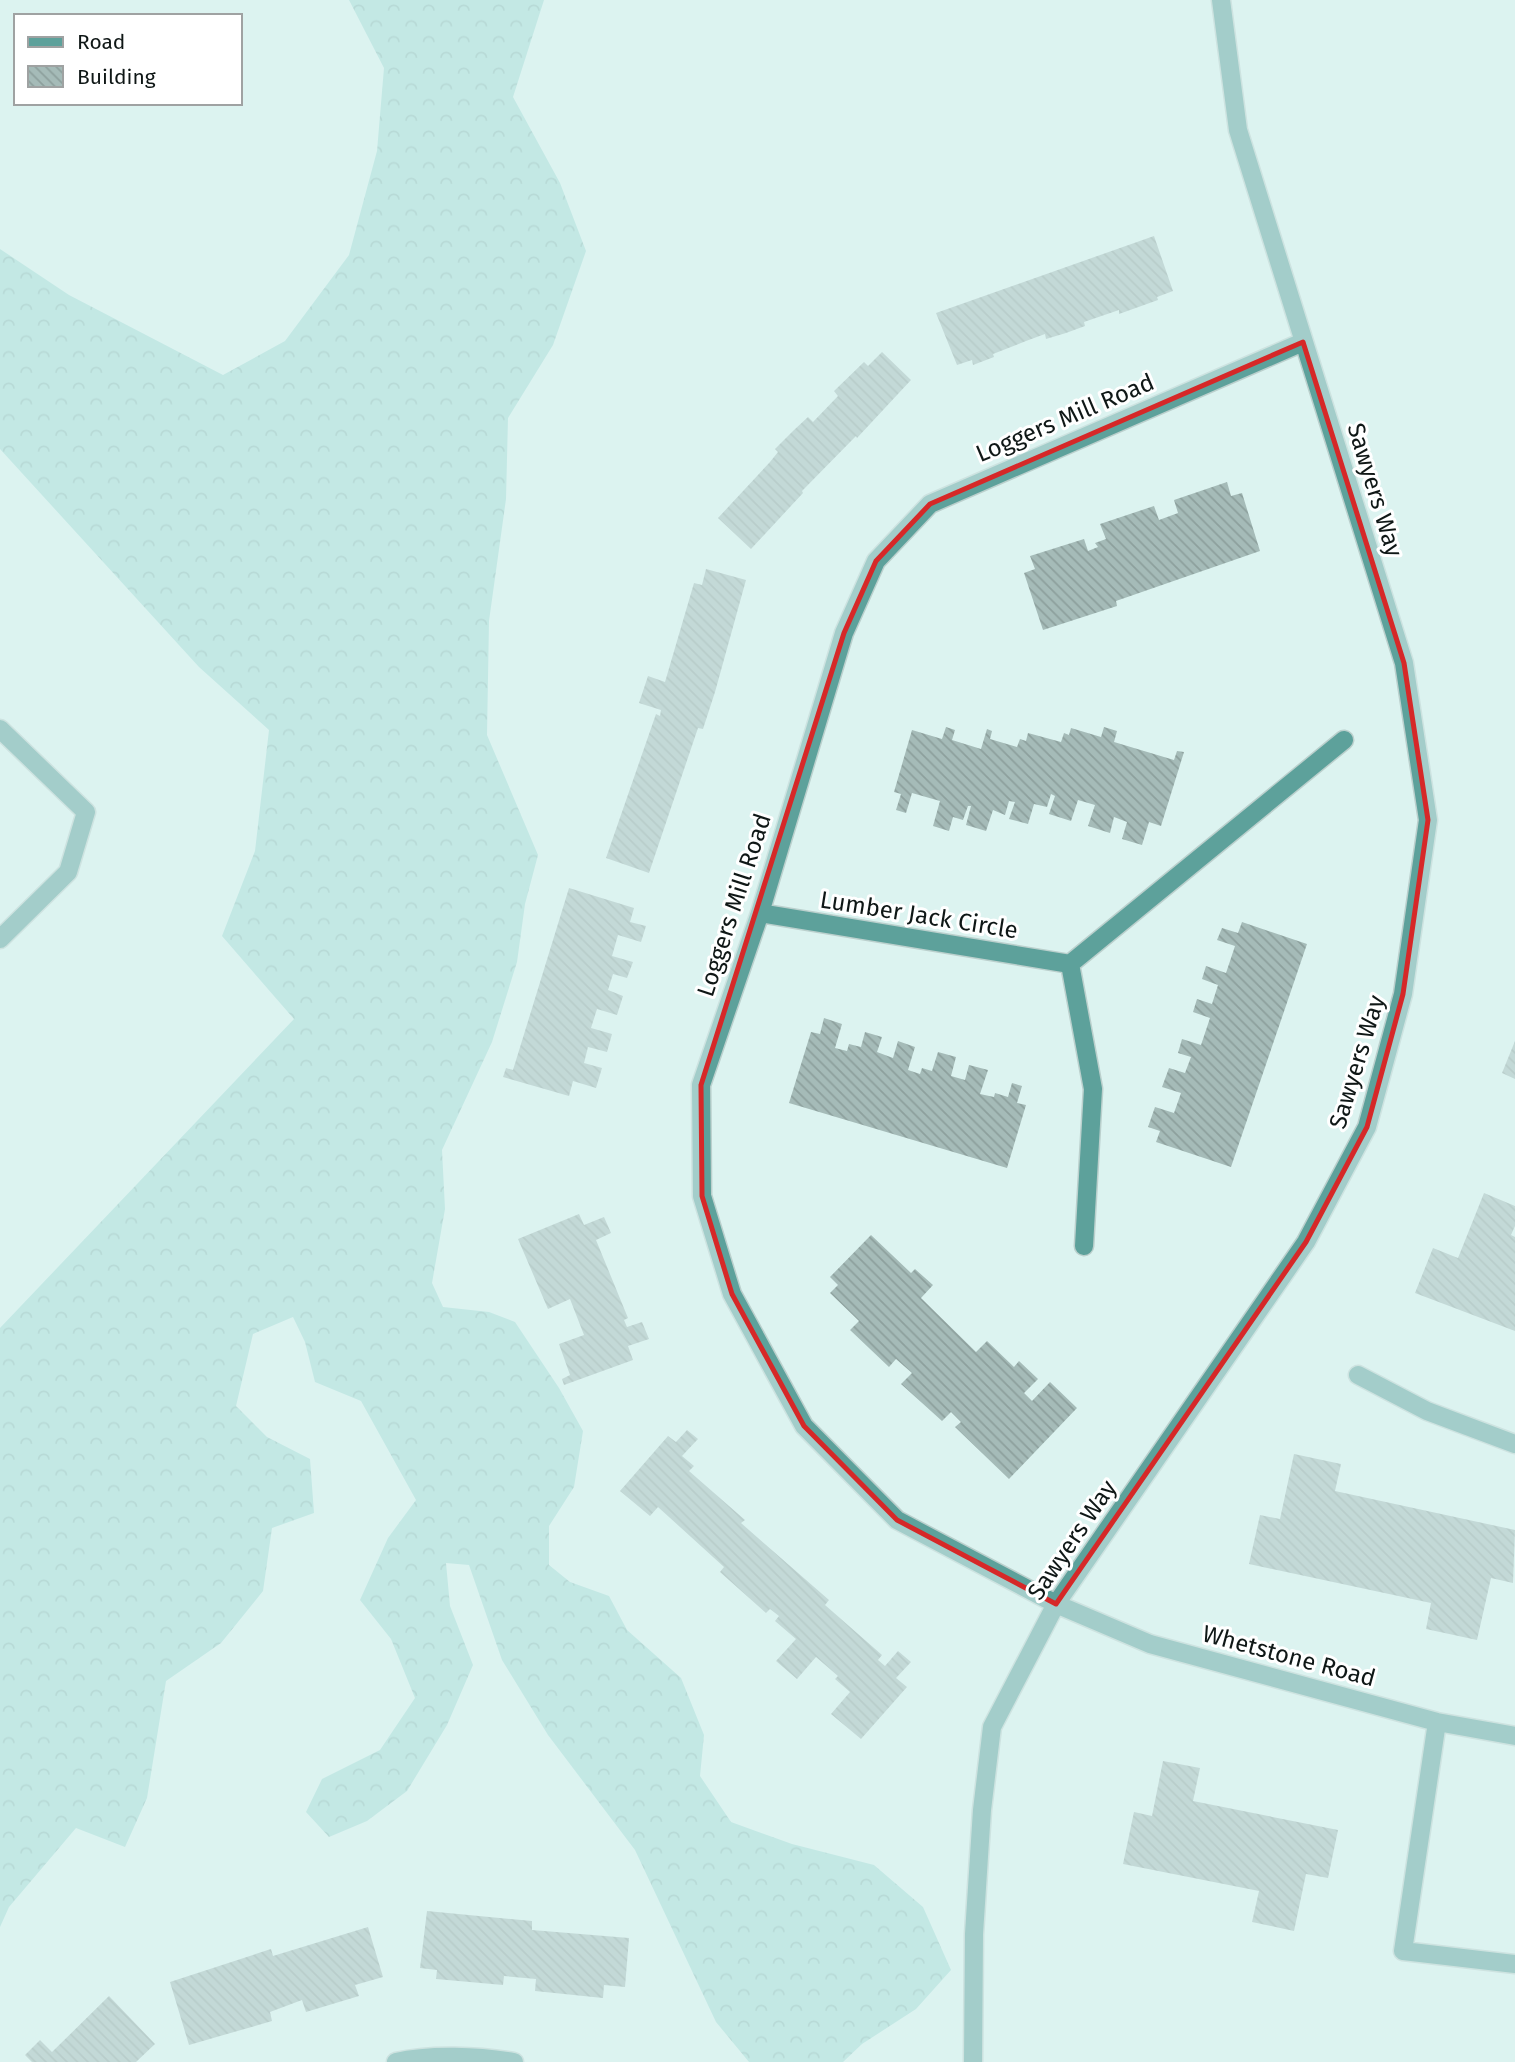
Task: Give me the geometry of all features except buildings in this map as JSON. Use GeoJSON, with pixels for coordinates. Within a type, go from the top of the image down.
{"type":"FeatureCollection","features":[{"type":"Feature","properties":{"kind":"street","name":"Sawyers Way"},"geometry":{"type":"LineString","coordinates":[[973,2062],[974,1934],[982,1810],[992,1727],[1056,1604],[1306,1242],[1367,1127],[1404,994],[1428,820],[1404,663],[1238,130],[1221,0]]}},
{"type":"Feature","properties":{"kind":"street","name":"Loggers Mill Road"},"geometry":{"type":"LineString","coordinates":[[1056,1604],[897,1520],[804,1426],[732,1294],[702,1196],[701,1085],[760,913],[844,633],[876,561],[930,504],[1303,342]]}},
{"type":"Feature","properties":{"kind":"street"},"geometry":{"type":"LineString","coordinates":[[0,729],[86,812],[68,872],[0,939]]}},
{"type":"Feature","properties":{"kind":"street"},"geometry":{"type":"LineString","coordinates":[[1084,1246],[1093,1089],[1070,964],[1344,740]]}},
{"type":"Feature","properties":{"kind":"street","name":"Lumber Jack Circle"},"geometry":{"type":"LineString","coordinates":[[760,913],[1070,964]]}},
{"type":"Feature","properties":{"kind":"street"},"geometry":{"type":"LineString","coordinates":[[1358,1375],[1427,1411],[1515,1444]]}},
{"type":"Feature","properties":{"kind":"street","name":"Whetstone Road"},"geometry":{"type":"LineString","coordinates":[[1056,1604],[1150,1644],[1437,1722],[1515,1736]]}},
{"type":"Feature","properties":{"kind":"street"},"geometry":{"type":"LineString","coordinates":[[1437,1722],[1403,1951],[1515,1964]]}},
{"type":"Feature","properties":{"kind":"street"},"geometry":{"type":"LineString","coordinates":[[396,2062],[410,2059],[493,2058],[514,2062]]}},
{"type":"Feature","properties":{"kind":"highlighted area"},"geometry":{"type":"Polygon","coordinates":[[[1303,342],[1404,663],[1428,820],[1403,994],[1367,1127],[1306,1242],[1056,1604],[897,1520],[804,1426],[732,1294],[702,1196],[701,1085],[844,633],[876,561],[930,504],[1303,342]]]}},
{"type":"Feature","properties":{"kind":"green space"},"geometry":{"type":"Polygon","coordinates":[[[349,0],[544,0],[513,97],[560,183],[586,251],[553,345],[508,418],[506,499],[489,621],[487,735],[538,855],[525,904],[517,962],[492,1042],[442,1150],[445,1209],[432,1283],[443,1307],[489,1312],[515,1322],[559,1388],[583,1431],[574,1487],[549,1526],[549,1565],[570,1582],[609,1596],[627,1630],[681,1678],[704,1735],[700,1776],[731,1822],[792,1844],[874,1865],[923,1907],[951,1970],[916,2009],[862,2044],[843,2062],[749,2062],[716,2022],[635,1850],[548,1735],[502,1660],[469,1565],[446,1563],[450,1606],[473,1665],[447,1725],[407,1791],[367,1821],[329,1837],[306,1812],[322,1779],[380,1750],[415,1698],[391,1639],[360,1600],[388,1538],[416,1500],[361,1401],[315,1382],[305,1342],[293,1317],[253,1334],[236,1406],[267,1437],[310,1459],[314,1513],[272,1528],[263,1591],[221,1643],[166,1681],[147,1798],[125,1847],[76,1828],[9,1907],[0,1927],[0,1328],[294,1019],[222,936],[255,851],[269,730],[199,667],[0,449],[0,249],[69,295],[223,375],[285,341],[349,255],[377,151],[384,68],[349,0]]]}}]}
